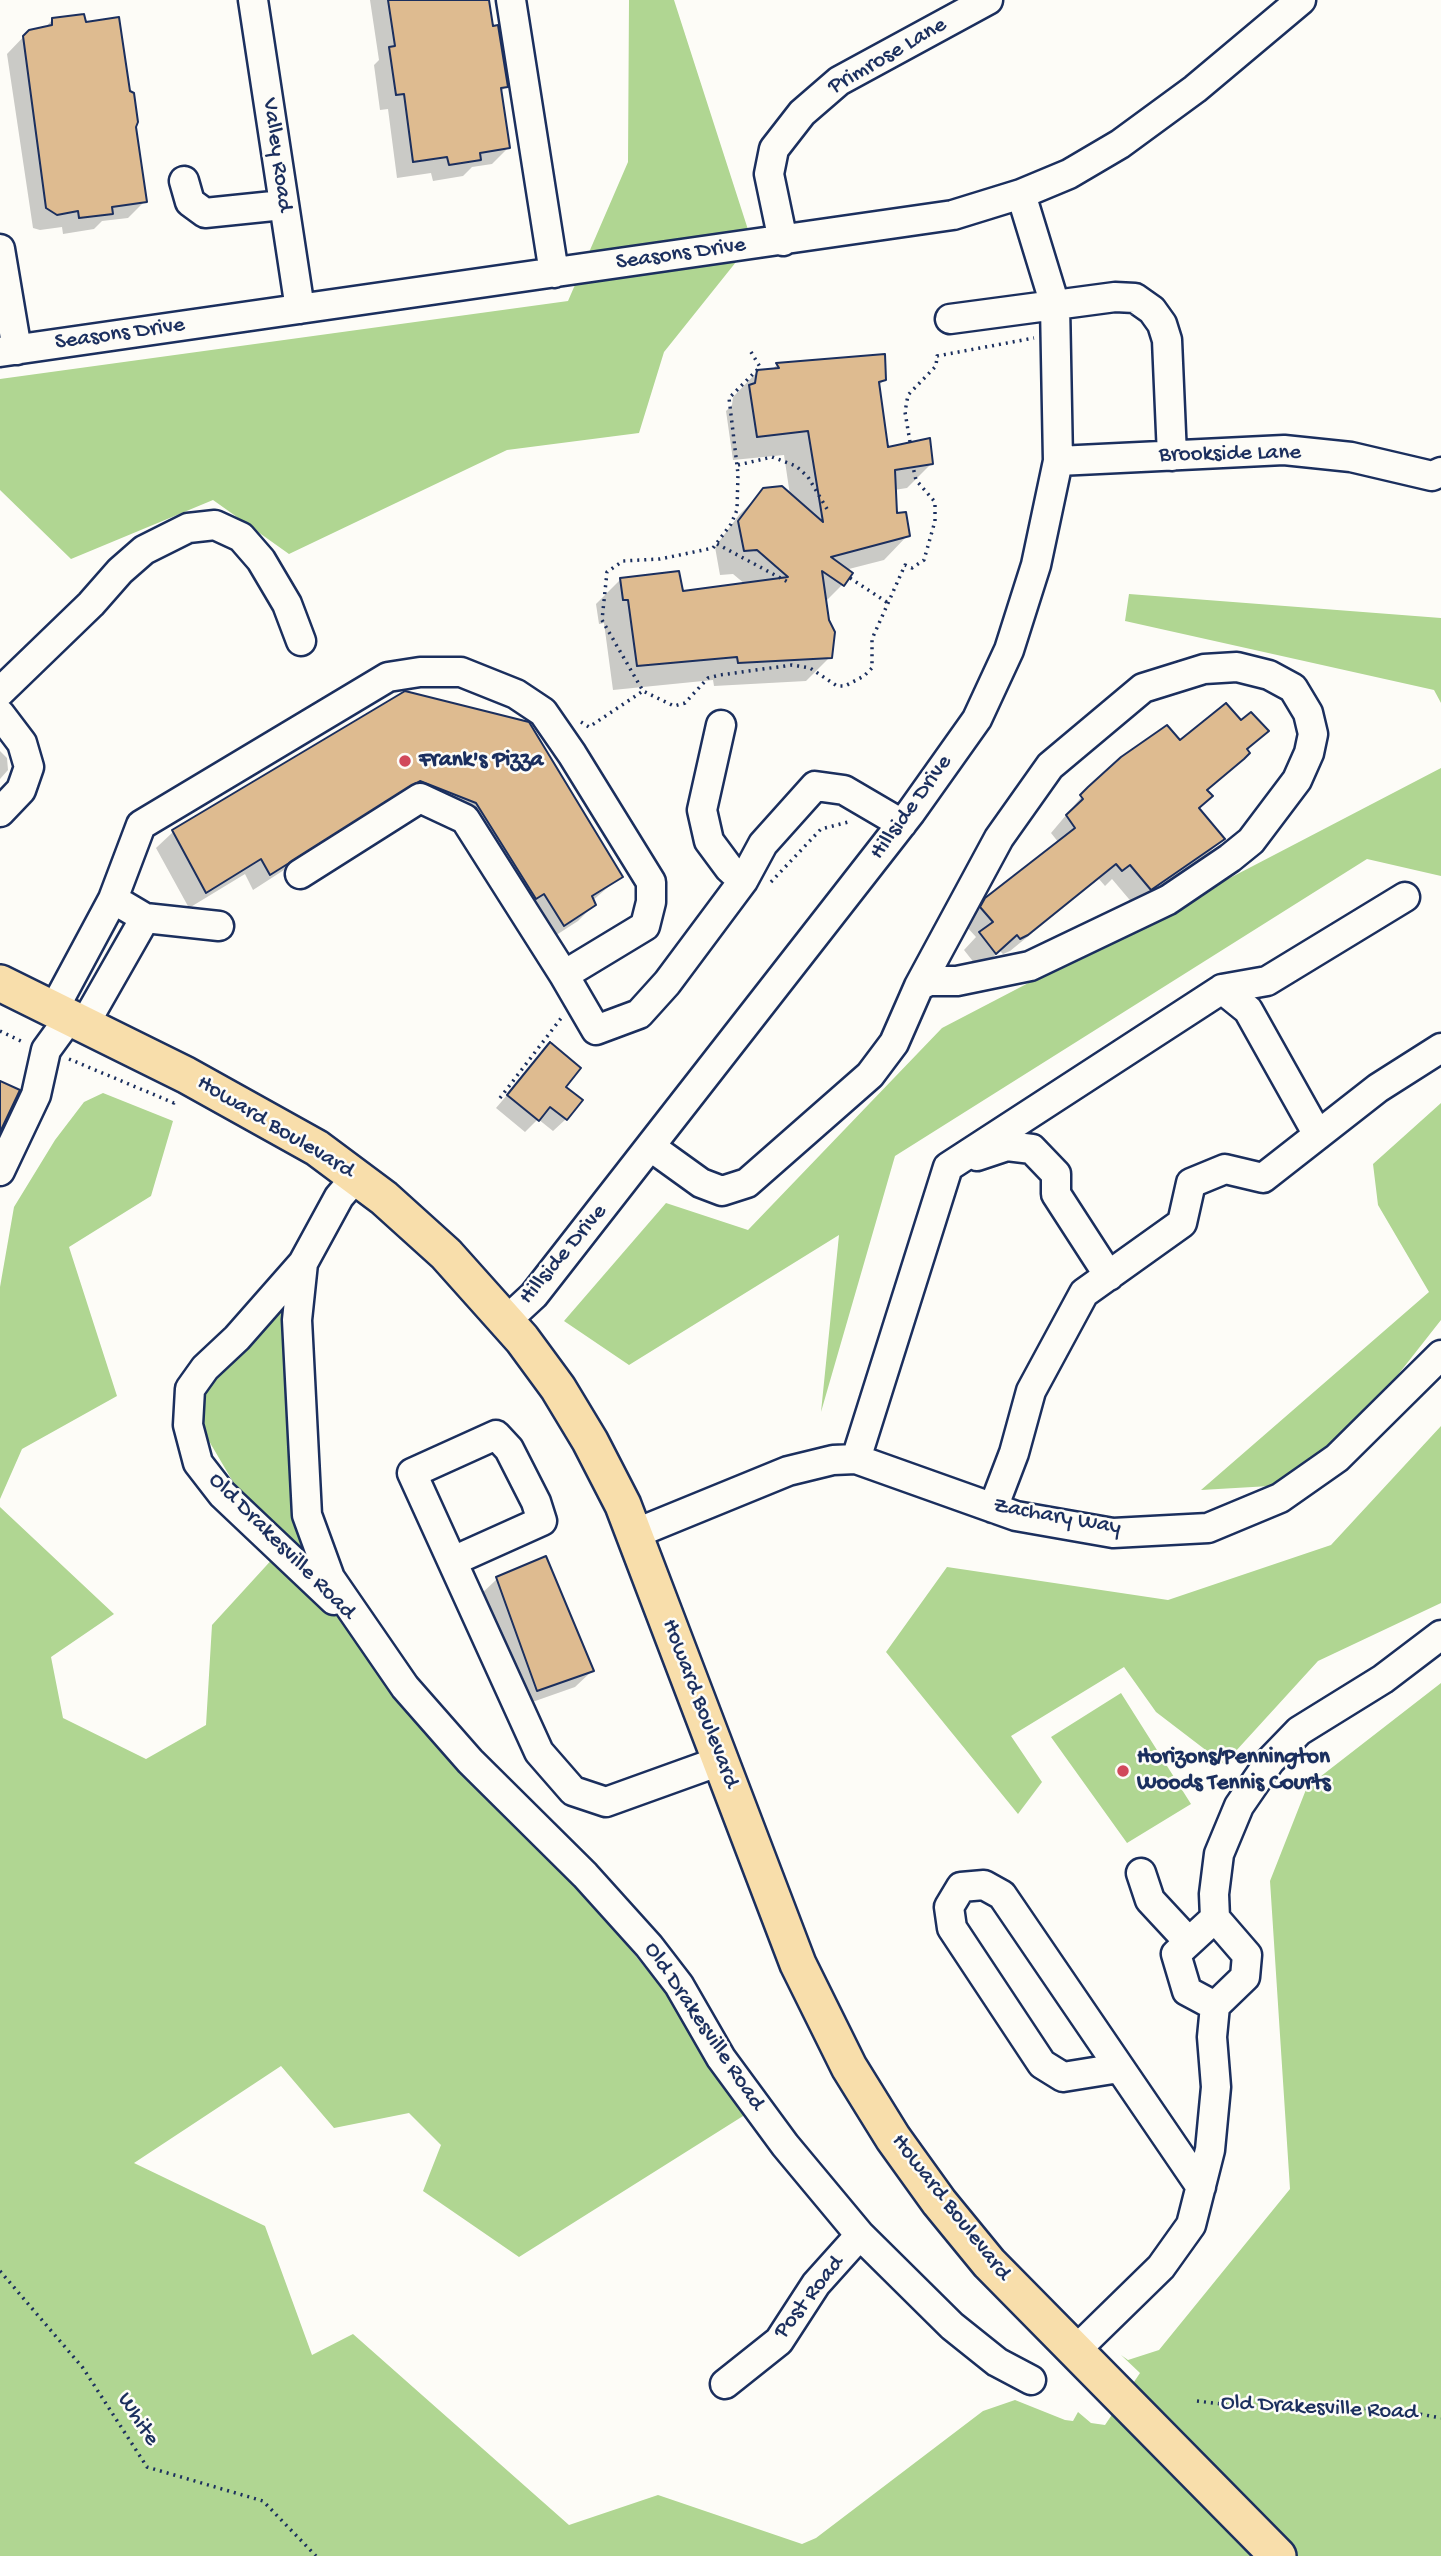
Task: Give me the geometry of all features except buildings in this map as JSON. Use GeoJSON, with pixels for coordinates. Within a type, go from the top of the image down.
{"type":"FeatureCollection","features":[{"type":"Feature","properties":{"kind":"main road","name":"Howard Boulevard"},"geometry":{"type":"LineString","coordinates":[[0,983],[186,1075],[288,1130],[357,1176],[446,1254],[507,1320],[558,1388],[590,1441],[634,1534],[798,1964],[849,2067],[893,2138],[939,2202],[1022,2299],[1278,2556]]}},
{"type":"Feature","properties":{"kind":"street","name":"Valley Road"},"geometry":{"type":"LineString","coordinates":[[253,0],[300,309]]}},
{"type":"Feature","properties":{"kind":"street"},"geometry":{"type":"LineString","coordinates":[[511,0],[554,273]]}},
{"type":"Feature","properties":{"kind":"street","name":"Primrose Lane"},"geometry":{"type":"LineString","coordinates":[[783,241],[769,174],[774,149],[802,113],[839,81],[988,0]]}},
{"type":"Feature","properties":{"kind":"street","name":"Seasons Drive"},"geometry":{"type":"LineString","coordinates":[[8,351],[953,215],[1021,194],[1069,174],[1120,144],[1195,89],[1301,0]]}},
{"type":"Feature","properties":{"kind":"street"},"geometry":{"type":"LineString","coordinates":[[184,181],[190,202],[205,214],[283,205]]}},
{"type":"Feature","properties":{"kind":"street","name":"Hillside Drive"},"geometry":{"type":"LineString","coordinates":[[507,1320],[534,1295],[902,824],[977,719],[1009,650],[1036,565],[1058,461],[1055,305],[1021,194]]}},
{"type":"Feature","properties":{"kind":"street"},"geometry":{"type":"LineString","coordinates":[[0,249],[8,351]]}},
{"type":"Feature","properties":{"kind":"street"},"geometry":{"type":"LineString","coordinates":[[950,319],[1115,297],[1135,298],[1152,310],[1162,324],[1167,340],[1172,456]]}},
{"type":"Feature","properties":{"kind":"street","name":"Brookside Lane"},"geometry":{"type":"LineString","coordinates":[[1058,461],[1284,450],[1351,457],[1432,476],[1441,472]]}},
{"type":"Feature","properties":{"kind":"street"},"geometry":{"type":"LineString","coordinates":[[0,692],[144,550],[188,528],[215,525],[240,537],[261,560],[287,604],[301,641]]}},
{"type":"Feature","properties":{"kind":"street"},"geometry":{"type":"LineString","coordinates":[[651,1147],[701,1183],[722,1191],[747,1183],[870,1075],[894,1043],[919,986],[999,838],[1050,766],[1143,688],[1204,668],[1237,667],[1269,675],[1293,688],[1308,713],[1313,734],[1309,752],[1297,780],[1251,841],[1220,866],[1168,900],[1030,966],[957,981],[929,981],[919,986]]}},
{"type":"Feature","properties":{"kind":"street"},"geometry":{"type":"LineString","coordinates":[[69,1017],[141,825],[388,677],[421,672],[461,672],[516,694],[542,712],[572,754],[651,882],[651,902],[645,926],[564,975]]}},
{"type":"Feature","properties":{"kind":"street"},"geometry":{"type":"LineString","coordinates":[[0,714],[22,743],[29,767],[21,790],[0,812]]}},
{"type":"Feature","properties":{"kind":"street"},"geometry":{"type":"LineString","coordinates":[[721,725],[702,810],[709,841],[729,868],[743,881]]}},
{"type":"Feature","properties":{"kind":"street"},"geometry":{"type":"LineString","coordinates":[[300,874],[420,799],[465,819],[596,1030],[639,1013],[667,983],[743,881],[763,844],[815,786],[844,790],[902,824]]}},
{"type":"Feature","properties":{"kind":"street"},"geometry":{"type":"LineString","coordinates":[[856,1459],[948,1167],[1222,989],[1268,981],[1405,897]]}},
{"type":"Feature","properties":{"kind":"street"},"geometry":{"type":"LineString","coordinates":[[113,899],[145,918],[219,926]]}},
{"type":"Feature","properties":{"kind":"street"},"geometry":{"type":"LineString","coordinates":[[0,1171],[36,1095],[46,1050],[145,918]]}},
{"type":"Feature","properties":{"kind":"street"},"geometry":{"type":"LineString","coordinates":[[1222,989],[1248,1010],[1318,1135]]}},
{"type":"Feature","properties":{"kind":"street"},"geometry":{"type":"LineString","coordinates":[[993,1508],[1014,1453],[1031,1391],[1084,1293],[1182,1223],[1191,1183],[1225,1169],[1264,1178],[1378,1088],[1441,1048]]}},
{"type":"Feature","properties":{"kind":"street"},"geometry":{"type":"LineString","coordinates":[[948,1167],[1007,1146],[1032,1149],[1056,1174],[1056,1194],[1109,1276]]}},
{"type":"Feature","properties":{"kind":"street","name":"Old Drakesville Road"},"geometry":{"type":"LineString","coordinates":[[357,1176],[339,1197],[303,1263],[237,1338],[205,1368],[190,1389],[188,1425],[198,1463],[222,1494],[361,1625]]}},
{"type":"Feature","properties":{"kind":"street","name":"Old Drakesville Road"},"geometry":{"type":"LineString","coordinates":[[303,1263],[297,1320],[307,1515],[330,1578],[405,1687],[470,1761],[584,1875],[649,1946],[678,1984],[722,2058],[785,2145],[860,2235],[952,2326],[997,2362],[1031,2380]]}},
{"type":"Feature","properties":{"kind":"street","name":"Zachary Way"},"geometry":{"type":"LineString","coordinates":[[634,1534],[788,1471],[833,1460],[856,1459],[1016,1516],[1114,1533],[1208,1528],[1280,1498],[1337,1458],[1441,1355]]}},
{"type":"Feature","properties":{"kind":"street"},"geometry":{"type":"LineString","coordinates":[[453,1561],[542,1521],[536,1502],[509,1449],[496,1435],[412,1473],[539,1752],[573,1791],[606,1802],[720,1761]]}},
{"type":"Feature","properties":{"kind":"street"},"geometry":{"type":"LineString","coordinates":[[1215,2006],[1187,1991],[1176,1954],[1215,1918],[1219,1854],[1239,1806],[1270,1761],[1299,1731],[1383,1679],[1441,1634]]}},
{"type":"Feature","properties":{"kind":"street"},"geometry":{"type":"LineString","coordinates":[[1141,1873],[1150,1900],[1189,1942]]}},
{"type":"Feature","properties":{"kind":"street"},"geometry":{"type":"LineString","coordinates":[[1119,2068],[1063,2077],[1042,2064],[951,1928],[948,1907],[961,1887],[985,1885],[1002,1895],[1201,2187]]}},
{"type":"Feature","properties":{"kind":"street"},"geometry":{"type":"LineString","coordinates":[[1075,2351],[1161,2267],[1191,2225],[1210,2150],[1216,2087],[1212,2037],[1215,2006],[1245,1977],[1247,1955],[1215,1918]]}},
{"type":"Feature","properties":{"kind":"street","name":"Post Road"},"geometry":{"type":"LineString","coordinates":[[725,2384],[779,2341],[816,2284],[860,2235]]}},
{"type":"Feature","properties":{"kind":"path"},"geometry":{"type":"LineString","coordinates":[[910,442],[905,412],[908,395],[936,366],[937,356],[1037,337],[1037,350]]}},
{"type":"Feature","properties":{"kind":"path"},"geometry":{"type":"LineString","coordinates":[[751,352],[760,367],[729,398],[737,465],[737,510],[717,544],[713,548],[660,559],[623,561],[607,572],[603,620],[643,691],[659,702],[674,706],[685,703],[708,678],[792,665],[810,668],[829,683],[845,686],[872,668],[872,639],[905,565],[912,568],[925,560],[935,521],[935,502],[916,480],[913,467]]}},
{"type":"Feature","properties":{"kind":"path"},"geometry":{"type":"LineString","coordinates":[[737,465],[772,457],[796,466],[808,477],[827,509]]}},
{"type":"Feature","properties":{"kind":"path"},"geometry":{"type":"LineString","coordinates":[[717,544],[788,582]]}},
{"type":"Feature","properties":{"kind":"path"},"geometry":{"type":"LineString","coordinates":[[850,578],[888,603]]}},
{"type":"Feature","properties":{"kind":"path"},"geometry":{"type":"LineString","coordinates":[[590,727],[643,691]]}},
{"type":"Feature","properties":{"kind":"path"},"geometry":{"type":"LineString","coordinates":[[0,1031],[174,1103],[186,1075]]}},
{"type":"Feature","properties":{"kind":"path","name":"White"},"geometry":{"type":"LineString","coordinates":[[0,2271],[83,2368],[147,2467],[263,2501],[316,2556]]}},
{"type":"Feature","properties":{"kind":"path","name":"Old Drakesville Road"},"geometry":{"type":"LineString","coordinates":[[1197,2402],[1237,2406],[1393,2409],[1441,2418]]}},
{"type":"Feature","properties":{"kind":"green space"},"geometry":{"type":"Polygon","coordinates":[[[629,0],[674,0],[752,242],[664,352],[639,433],[507,450],[289,554],[213,500],[71,559],[0,490],[0,379],[568,301],[628,162],[629,0]]]}},
{"type":"Feature","properties":{"kind":"green space"},"geometry":{"type":"Polygon","coordinates":[[[1129,594],[1441,618],[1441,703],[1434,690],[1125,621],[1129,594]]]}},
{"type":"Feature","properties":{"kind":"green space"},"geometry":{"type":"Polygon","coordinates":[[[1441,768],[1441,876],[1367,859],[895,1156],[821,1412],[839,1235],[629,1365],[564,1321],[666,1203],[748,1230],[942,1028],[1441,768]]]}},
{"type":"Feature","properties":{"kind":"green space"},"geometry":{"type":"Polygon","coordinates":[[[103,1093],[173,1121],[151,1196],[69,1247],[117,1396],[22,1449],[0,1499],[0,1287],[14,1207],[55,1140],[84,1102],[103,1093]]]}},
{"type":"Feature","properties":{"kind":"green space"},"geometry":{"type":"Polygon","coordinates":[[[1441,1103],[1441,1320],[1371,1409],[1287,1485],[1201,1490],[1429,1292],[1378,1205],[1373,1164],[1441,1103]]]}},
{"type":"Feature","properties":{"kind":"green space"},"geometry":{"type":"Polygon","coordinates":[[[309,1281],[305,1502],[342,1599],[759,2106],[519,2257],[423,2191],[441,2145],[409,2113],[334,2128],[281,2066],[134,2163],[265,2226],[312,2355],[353,2334],[569,2525],[658,2495],[802,2544],[816,2538],[983,2411],[1015,2400],[1065,2420],[1073,2421],[1078,2412],[1091,2423],[1105,2425],[1140,2373],[1121,2355],[1128,2360],[1159,2350],[1290,2189],[1270,1881],[1307,1787],[1441,1683],[1441,2556],[0,2556],[0,1507],[114,1614],[51,1657],[63,1718],[146,1759],[206,1725],[212,1625],[276,1555],[189,1407],[309,1281]]]}},
{"type":"Feature","properties":{"kind":"green space"},"geometry":{"type":"Polygon","coordinates":[[[1441,1426],[1441,1603],[1318,1661],[1224,1764],[1156,1712],[1124,1667],[1011,1736],[1042,1782],[1018,1814],[886,1652],[947,1567],[1168,1600],[1331,1545],[1441,1426]]]}},
{"type":"Feature","properties":{"kind":"green space","name":"Horizons/Pennington Woods Tennis Courts"},"geometry":{"type":"Polygon","coordinates":[[[1121,1693],[1191,1804],[1127,1843],[1051,1737],[1121,1693]]]}},
{"type":"Feature","properties":{"kind":"place","name":"Frank's Pizza"},"geometry":{"type":"Point","coordinates":[405,761]}},
{"type":"Feature","properties":{"kind":"place","name":"Horizons/Pennington Woods Tennis Courts"},"geometry":{"type":"Point","coordinates":[1123,1771]}}]}
